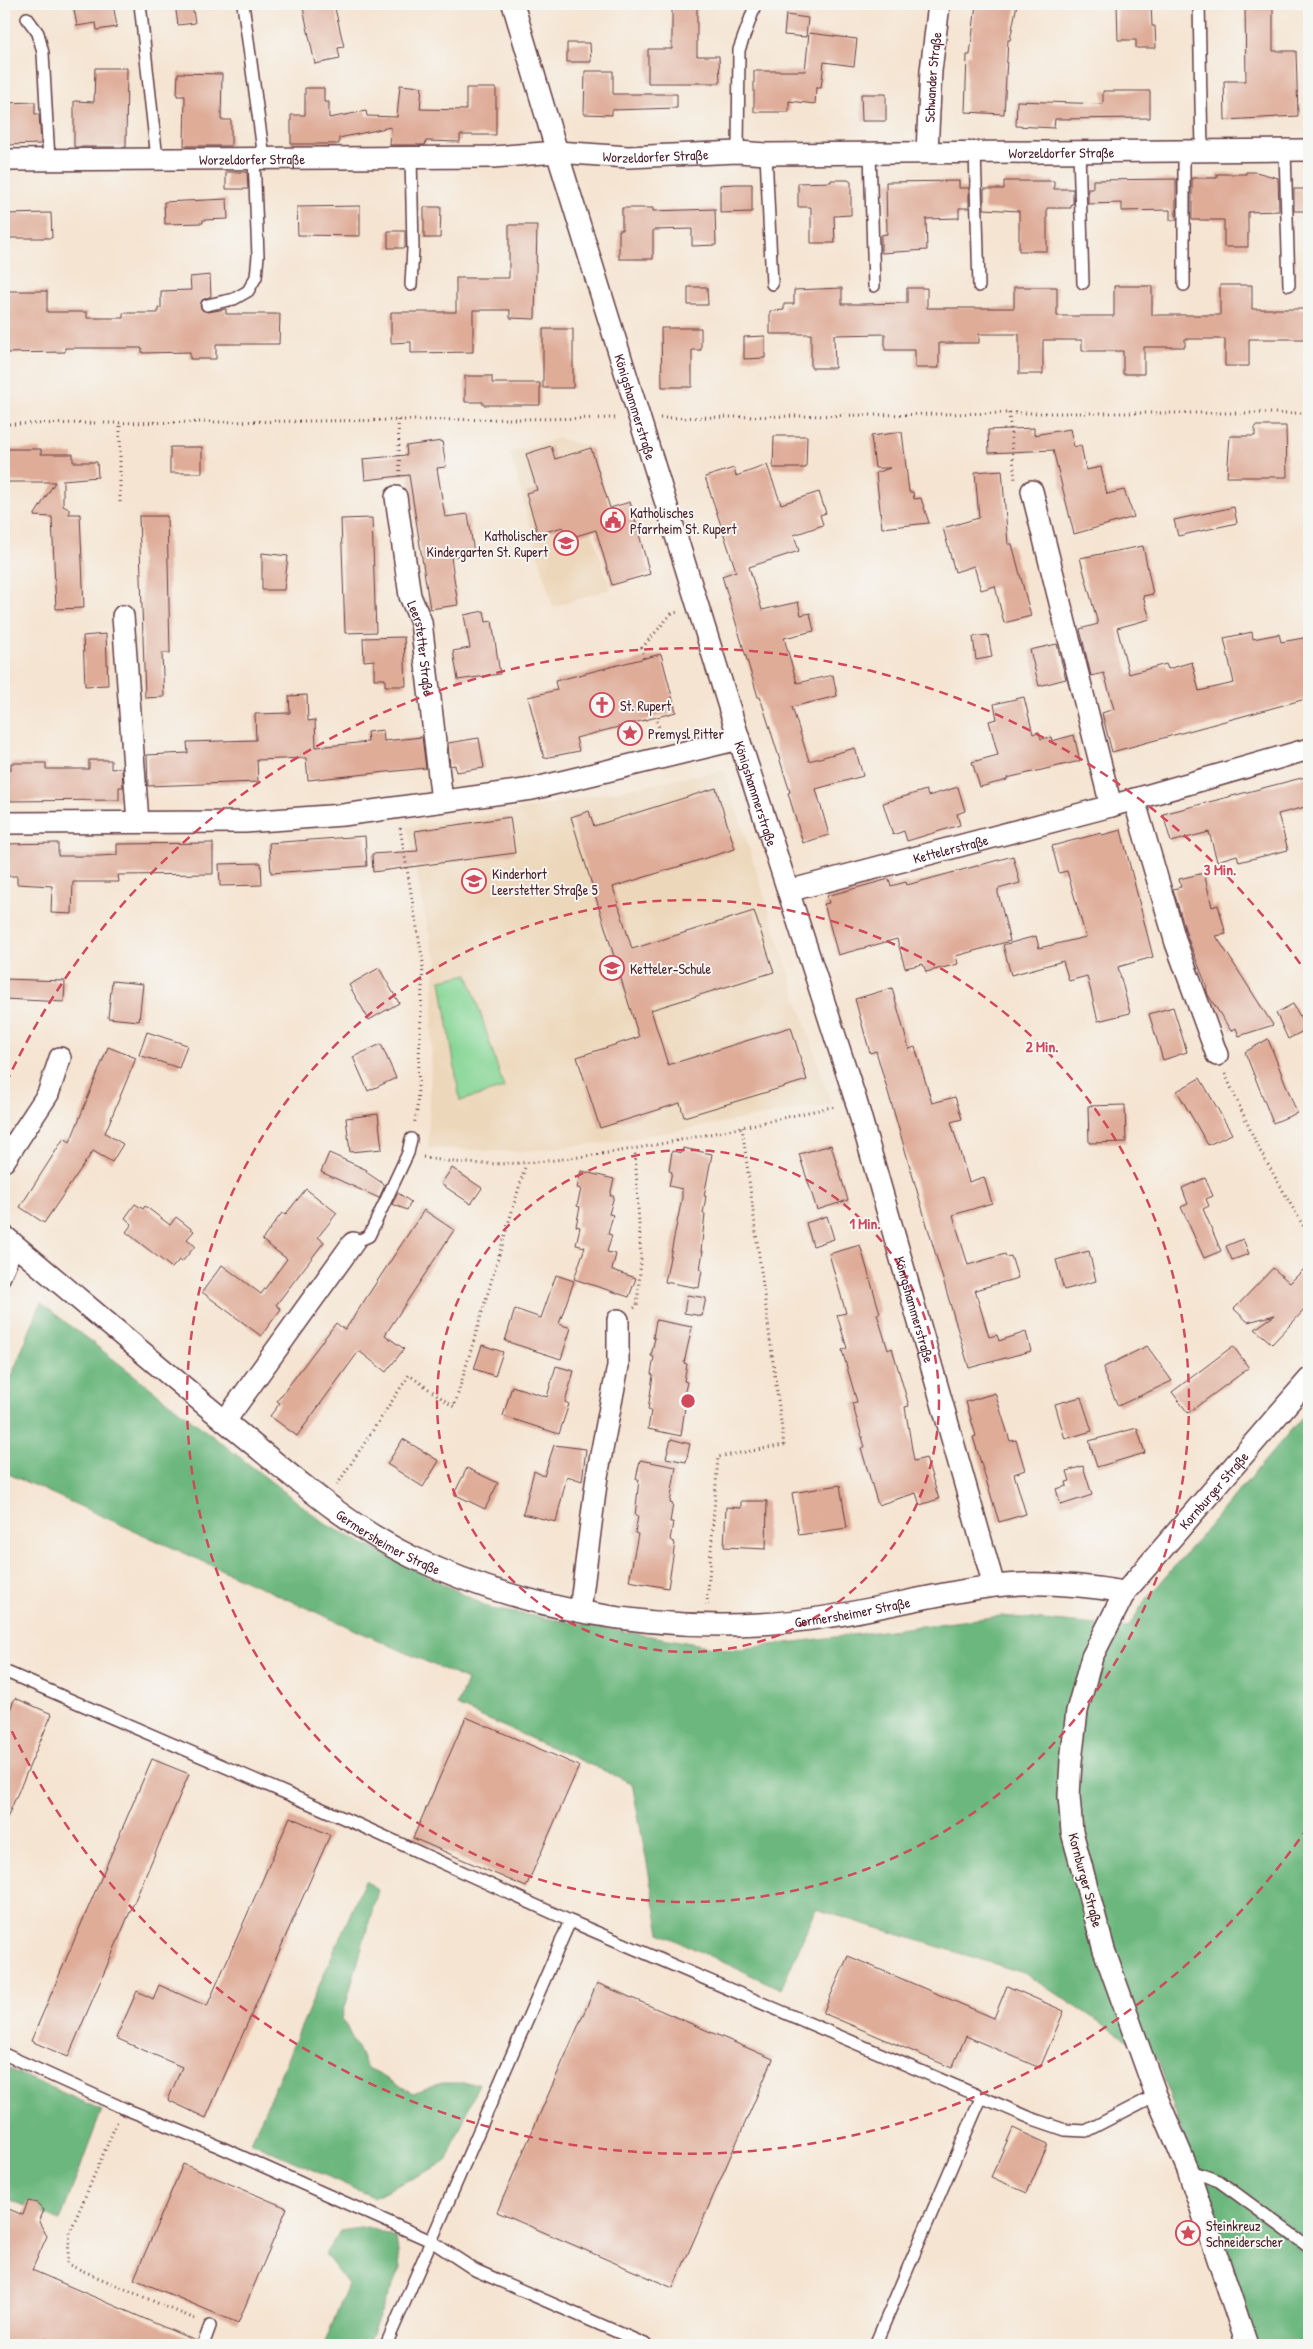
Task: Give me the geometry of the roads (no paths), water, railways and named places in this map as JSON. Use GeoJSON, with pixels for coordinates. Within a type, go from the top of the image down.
{"type":"FeatureCollection","features":[{"type":"Feature","properties":{"kind":"street","name":"Königshammerstraße"},"geometry":{"type":"LineString","coordinates":[[513,4],[698,608],[856,1101],[994,1586]]}},
{"type":"Feature","properties":{"kind":"street","name":"Schwander Straße"},"geometry":{"type":"LineString","coordinates":[[927,151],[931,71],[939,4]]}},
{"type":"Feature","properties":{"kind":"street","name":"Worzeldorfer Straße"},"geometry":{"type":"LineString","coordinates":[[4,160],[411,156],[494,157],[557,152],[628,157],[738,152],[766,154],[927,151],[1309,150]]}},
{"type":"Feature","properties":{"kind":"street"},"geometry":{"type":"LineString","coordinates":[[1032,491],[1111,806]]}},
{"type":"Feature","properties":{"kind":"street","name":"Leerstetter Straße"},"geometry":{"type":"LineString","coordinates":[[396,497],[410,596],[421,622],[442,801]]}},
{"type":"Feature","properties":{"kind":"street"},"geometry":{"type":"LineString","coordinates":[[123,616],[138,822]]}},
{"type":"Feature","properties":{"kind":"street"},"geometry":{"type":"LineString","coordinates":[[4,823],[245,822],[396,808],[532,789],[739,739]]}},
{"type":"Feature","properties":{"kind":"street","name":"Kettelerstraße"},"geometry":{"type":"LineString","coordinates":[[788,891],[1111,806],[1309,749]]}},
{"type":"Feature","properties":{"kind":"street"},"geometry":{"type":"LineString","coordinates":[[1134,799],[1176,943],[1216,1055]]}},
{"type":"Feature","properties":{"kind":"street"},"geometry":{"type":"LineString","coordinates":[[4,1162],[48,1094],[60,1058]]}},
{"type":"Feature","properties":{"kind":"street","name":"Germersheimer Straße"},"geometry":{"type":"LineString","coordinates":[[11,1242],[325,1503],[411,1556],[469,1580],[522,1598],[580,1612],[637,1620],[705,1625],[759,1624],[825,1618],[994,1586],[1036,1584],[1087,1586],[1125,1592]]}},
{"type":"Feature","properties":{"kind":"street"},"geometry":{"type":"LineString","coordinates":[[226,1421],[354,1243]]}},
{"type":"Feature","properties":{"kind":"street"},"geometry":{"type":"LineString","coordinates":[[580,1612],[597,1476],[618,1366],[618,1320]]}},
{"type":"Feature","properties":{"kind":"street","name":"Kornburger Straße"},"geometry":{"type":"LineString","coordinates":[[1247,2345],[1188,2170],[1156,2095],[1104,1950],[1072,1832],[1071,1761],[1077,1711],[1092,1657],[1125,1592],[1309,1379]]}},
{"type":"Feature","properties":{"kind":"lane"},"geometry":{"type":"LineString","coordinates":[[140,4],[157,159]]}},
{"type":"Feature","properties":{"kind":"lane"},"geometry":{"type":"LineString","coordinates":[[207,305],[234,299],[248,291],[256,278],[259,158],[243,4]]}},
{"type":"Feature","properties":{"kind":"lane"},"geometry":{"type":"LineString","coordinates":[[1184,285],[1193,151],[1199,4]]}},
{"type":"Feature","properties":{"kind":"lane"},"geometry":{"type":"LineString","coordinates":[[738,152],[739,50],[755,6]]}},
{"type":"Feature","properties":{"kind":"lane"},"geometry":{"type":"LineString","coordinates":[[27,18],[38,33],[43,54],[49,160]]}},
{"type":"Feature","properties":{"kind":"lane"},"geometry":{"type":"LineString","coordinates":[[975,151],[979,286]]}},
{"type":"Feature","properties":{"kind":"lane"},"geometry":{"type":"LineString","coordinates":[[1080,151],[1083,283]]}},
{"type":"Feature","properties":{"kind":"lane"},"geometry":{"type":"LineString","coordinates":[[1285,151],[1289,285]]}},
{"type":"Feature","properties":{"kind":"lane"},"geometry":{"type":"LineString","coordinates":[[870,153],[874,286]]}},
{"type":"Feature","properties":{"kind":"lane"},"geometry":{"type":"LineString","coordinates":[[766,154],[772,284]]}},
{"type":"Feature","properties":{"kind":"lane"},"geometry":{"type":"LineString","coordinates":[[411,156],[413,248],[411,286]]}},
{"type":"Feature","properties":{"kind":"lane"},"geometry":{"type":"LineString","coordinates":[[354,1243],[369,1236],[408,1153],[411,1139]]}},
{"type":"Feature","properties":{"kind":"lane"},"geometry":{"type":"LineString","coordinates":[[4,1279],[11,1242]]}},
{"type":"Feature","properties":{"kind":"lane"},"geometry":{"type":"LineString","coordinates":[[4,1671],[357,1824],[570,1921],[981,2098],[1065,2130],[1086,2131],[1156,2095]]}},
{"type":"Feature","properties":{"kind":"lane"},"geometry":{"type":"LineString","coordinates":[[386,2345],[570,1921]]}},
{"type":"Feature","properties":{"kind":"lane"},"geometry":{"type":"LineString","coordinates":[[4,2054],[123,2108],[220,2147],[431,2241],[475,2270],[647,2345]]}},
{"type":"Feature","properties":{"kind":"lane"},"geometry":{"type":"LineString","coordinates":[[875,2345],[981,2098]]}},
{"type":"Feature","properties":{"kind":"lane"},"geometry":{"type":"LineString","coordinates":[[1188,2170],[1219,2181],[1309,2247]]}},
{"type":"Feature","properties":{"kind":"lane"},"geometry":{"type":"LineString","coordinates":[[203,2345],[210,2326]]}},
{"type":"Feature","properties":{"kind":"place","name":"Katholisches Pfarrheim St. Rupert"},"geometry":{"type":"Point","coordinates":[613,520]}},
{"type":"Feature","properties":{"kind":"place","name":"Katholischer Kindergarten St. Rupert"},"geometry":{"type":"Point","coordinates":[566,543]}},
{"type":"Feature","properties":{"kind":"place","name":"St. Rupert"},"geometry":{"type":"Point","coordinates":[602,705]}},
{"type":"Feature","properties":{"kind":"place","name":"Premysl Pitter"},"geometry":{"type":"Point","coordinates":[630,733]}},
{"type":"Feature","properties":{"kind":"place","name":"Kinderhort Leerstetter Straße 5"},"geometry":{"type":"Point","coordinates":[474,881]}},
{"type":"Feature","properties":{"kind":"place","name":"Ketteler-Schule"},"geometry":{"type":"Point","coordinates":[612,968]}},
{"type":"Feature","properties":{"kind":"place","name":"Steinkreuz Schneiderscher"},"geometry":{"type":"Point","coordinates":[1188,2233]}}]}
